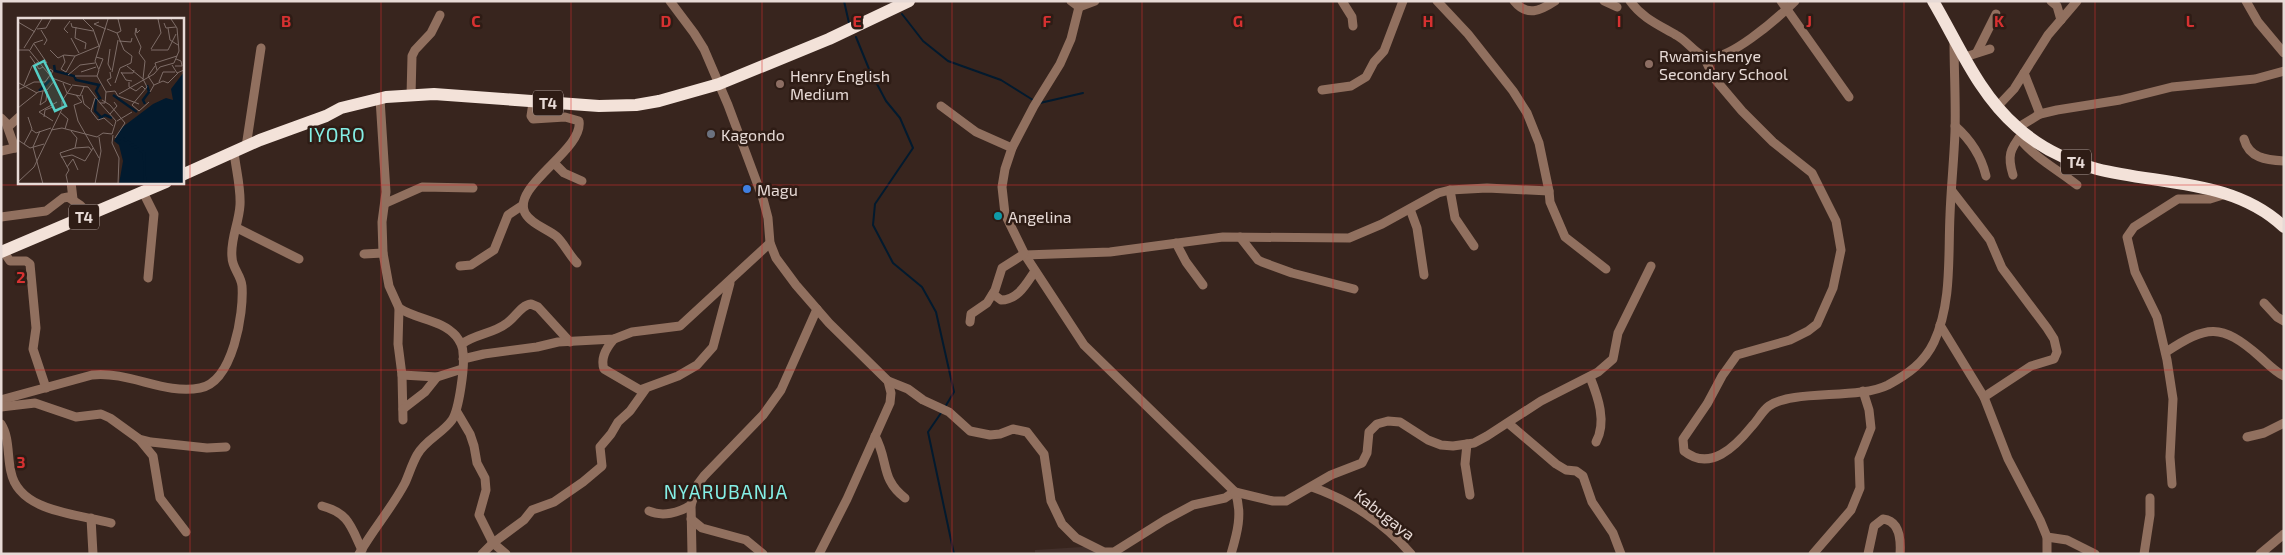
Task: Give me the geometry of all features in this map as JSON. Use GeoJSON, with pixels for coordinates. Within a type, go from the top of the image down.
{"type":"FeatureCollection","features":[{"type":"Feature","properties":{"kind":"highway","name":"T4"},"geometry":{"type":"LineString","coordinates":[[184,174],[246,147],[326,116],[341,108],[380,99],[434,94],[599,106],[659,102],[719,84],[829,39],[909,1]]}},
{"type":"Feature","properties":{"kind":"highway","name":"T4"},"geometry":{"type":"LineString","coordinates":[[1932,1],[1954,37],[1972,54],[1977,82],[2020,133],[2060,156],[2090,166],[2190,184],[2226,194],[2266,213],[2284,227]]}},
{"type":"Feature","properties":{"kind":"highway","name":"T4"},"geometry":{"type":"LineString","coordinates":[[2,251],[161,184]]}},
{"type":"Feature","properties":{"kind":"street"},"geometry":{"type":"LineString","coordinates":[[670,1],[694,32],[719,84],[763,200],[768,218],[770,243],[776,258],[796,285],[828,324],[888,382],[908,389],[923,400],[949,412],[970,431],[1000,434],[1013,429],[1027,432],[1044,454],[1051,501],[1062,524],[1076,538],[1104,552],[1114,552],[1165,520],[1192,506],[1225,498],[1234,492],[1280,502],[1294,498],[1330,475],[1362,463],[1367,453],[1370,432],[1372,428],[1382,422],[1400,422],[1428,440],[1441,445],[1453,446],[1481,440],[1535,404],[1606,367],[1613,358],[1618,333],[1651,266]]}},
{"type":"Feature","properties":{"kind":"street"},"geometry":{"type":"LineString","coordinates":[[1071,1],[1079,7]]}},
{"type":"Feature","properties":{"kind":"street"},"geometry":{"type":"LineString","coordinates":[[1079,7],[1095,1]]}},
{"type":"Feature","properties":{"kind":"street"},"geometry":{"type":"LineString","coordinates":[[1342,1],[1352,17],[1353,26]]}},
{"type":"Feature","properties":{"kind":"street"},"geometry":{"type":"LineString","coordinates":[[1322,90],[1351,86],[1366,78],[1374,62],[1382,55],[1403,1]]}},
{"type":"Feature","properties":{"kind":"street"},"geometry":{"type":"LineString","coordinates":[[1437,1],[1468,34],[1518,98],[1539,143],[1552,209],[1565,237],[1606,269]]}},
{"type":"Feature","properties":{"kind":"street"},"geometry":{"type":"LineString","coordinates":[[1514,1],[1523,9],[1532,12],[1555,1]]}},
{"type":"Feature","properties":{"kind":"street"},"geometry":{"type":"LineString","coordinates":[[1604,1],[1617,6]]}},
{"type":"Feature","properties":{"kind":"street"},"geometry":{"type":"LineString","coordinates":[[1630,1],[1642,14],[1678,35],[1704,57],[1714,78],[1742,111],[1773,142],[1812,173],[1836,221],[1841,250],[1833,288],[1820,319],[1801,336],[1742,353],[1735,358],[1722,376],[1707,404],[1683,438],[1684,451],[1695,459],[1712,458],[1722,454],[1752,427],[1769,406],[1782,400],[1863,391],[1885,386],[1916,366],[1929,351],[1940,325],[1949,265],[1955,126],[1954,37]]}},
{"type":"Feature","properties":{"kind":"street"},"geometry":{"type":"LineString","coordinates":[[1781,1],[1849,97]]}},
{"type":"Feature","properties":{"kind":"street"},"geometry":{"type":"LineString","coordinates":[[1704,57],[1711,58],[1752,38],[1766,29],[1795,1]]}},
{"type":"Feature","properties":{"kind":"street"},"geometry":{"type":"LineString","coordinates":[[2051,1],[2057,6],[2061,20]]}},
{"type":"Feature","properties":{"kind":"street"},"geometry":{"type":"LineString","coordinates":[[1997,107],[2014,89],[2035,54],[2077,1]]}},
{"type":"Feature","properties":{"kind":"street"},"geometry":{"type":"LineString","coordinates":[[2246,1],[2258,22],[2284,53]]}},
{"type":"Feature","properties":{"kind":"street"},"geometry":{"type":"LineString","coordinates":[[1079,7],[1071,39],[1060,64],[1039,96],[1012,148],[1002,187],[1006,214],[1035,271],[1084,345],[1234,492],[1239,507],[1238,525],[1231,554]]}},
{"type":"Feature","properties":{"kind":"street"},"geometry":{"type":"LineString","coordinates":[[1972,54],[1996,14]]}},
{"type":"Feature","properties":{"kind":"street"},"geometry":{"type":"LineString","coordinates":[[411,96],[412,56],[418,46],[431,33],[440,15]]}},
{"type":"Feature","properties":{"kind":"street"},"geometry":{"type":"LineString","coordinates":[[246,147],[261,48]]}},
{"type":"Feature","properties":{"kind":"street"},"geometry":{"type":"LineString","coordinates":[[1972,54],[1990,49]]}},
{"type":"Feature","properties":{"kind":"street"},"geometry":{"type":"LineString","coordinates":[[2013,174],[2009,162],[2020,133],[2040,114],[2126,98],[2156,90],[2255,79],[2284,71]]}},
{"type":"Feature","properties":{"kind":"street"},"geometry":{"type":"LineString","coordinates":[[2024,73],[2040,114]]}},
{"type":"Feature","properties":{"kind":"street"},"geometry":{"type":"LineString","coordinates":[[380,99],[386,203],[382,222],[383,253],[389,286],[399,308],[398,344],[402,375],[403,420]]}},
{"type":"Feature","properties":{"kind":"street"},"geometry":{"type":"LineString","coordinates":[[533,102],[531,116],[534,119],[565,117],[579,121],[579,128],[554,163],[533,184],[523,206],[525,213],[531,220],[558,238],[577,263]]}},
{"type":"Feature","properties":{"kind":"street"},"geometry":{"type":"LineString","coordinates":[[941,106],[976,132],[1012,148]]}},
{"type":"Feature","properties":{"kind":"street"},"geometry":{"type":"LineString","coordinates":[[1,118],[8,127],[17,148],[1,151]]}},
{"type":"Feature","properties":{"kind":"street"},"geometry":{"type":"LineString","coordinates":[[8,127],[18,118]]}},
{"type":"Feature","properties":{"kind":"street"},"geometry":{"type":"LineString","coordinates":[[1955,126],[1972,143],[1986,176]]}},
{"type":"Feature","properties":{"kind":"street"},"geometry":{"type":"LineString","coordinates":[[2020,133],[2034,155],[2077,185]]}},
{"type":"Feature","properties":{"kind":"street"},"geometry":{"type":"LineString","coordinates":[[2244,139],[2247,149],[2254,154],[2284,161]]}},
{"type":"Feature","properties":{"kind":"street"},"geometry":{"type":"LineString","coordinates":[[1,400],[92,375],[107,373],[180,390],[200,389],[212,383],[231,355],[239,329],[242,298],[241,283],[232,258],[240,203],[234,152]]}},
{"type":"Feature","properties":{"kind":"street"},"geometry":{"type":"LineString","coordinates":[[554,163],[564,173],[582,181]]}},
{"type":"Feature","properties":{"kind":"street"},"geometry":{"type":"LineString","coordinates":[[71,184],[74,199],[90,215]]}},
{"type":"Feature","properties":{"kind":"street"},"geometry":{"type":"LineString","coordinates":[[386,203],[422,187],[473,188]]}},
{"type":"Feature","properties":{"kind":"street"},"geometry":{"type":"LineString","coordinates":[[970,322],[971,314],[982,308],[993,294],[1002,268],[1025,254],[1093,253],[1176,242],[1240,237],[1349,238],[1382,224],[1438,193],[1450,190],[1487,188],[1550,192]]}},
{"type":"Feature","properties":{"kind":"street"},"geometry":{"type":"LineString","coordinates":[[1450,190],[1455,218],[1474,246]]}},
{"type":"Feature","properties":{"kind":"street"},"geometry":{"type":"LineString","coordinates":[[1952,191],[1990,240],[2002,268],[2054,339],[2057,352],[2054,359],[2031,366],[1984,397]]}},
{"type":"Feature","properties":{"kind":"street"},"geometry":{"type":"LineString","coordinates":[[143,192],[154,214],[148,278]]}},
{"type":"Feature","properties":{"kind":"street"},"geometry":{"type":"LineString","coordinates":[[2172,484],[2170,457],[2173,399],[2166,352],[2157,317],[2134,266],[2126,240],[2127,234],[2134,227],[2178,199],[2210,200],[2226,194]]}},
{"type":"Feature","properties":{"kind":"street"},"geometry":{"type":"LineString","coordinates":[[1,217],[40,212],[55,206],[63,198],[74,199]]}},
{"type":"Feature","properties":{"kind":"street"},"geometry":{"type":"LineString","coordinates":[[460,266],[471,265],[494,250],[508,215],[523,206]]}},
{"type":"Feature","properties":{"kind":"street"},"geometry":{"type":"LineString","coordinates":[[1410,209],[1416,228],[1424,275]]}},
{"type":"Feature","properties":{"kind":"street"},"geometry":{"type":"LineString","coordinates":[[237,228],[299,259]]}},
{"type":"Feature","properties":{"kind":"street"},"geometry":{"type":"LineString","coordinates":[[1240,237],[1258,260],[1262,262],[1292,273],[1354,289]]}},
{"type":"Feature","properties":{"kind":"street"},"geometry":{"type":"LineString","coordinates":[[1176,242],[1202,285]]}},
{"type":"Feature","properties":{"kind":"street"},"geometry":{"type":"LineString","coordinates":[[464,359],[551,343],[614,339],[632,332],[680,326],[730,282],[770,243]]}},
{"type":"Feature","properties":{"kind":"street"},"geometry":{"type":"LineString","coordinates":[[2,251],[10,261],[26,261],[30,264],[36,328],[33,349],[46,388]]}},
{"type":"Feature","properties":{"kind":"street"},"geometry":{"type":"LineString","coordinates":[[364,254],[383,253]]}},
{"type":"Feature","properties":{"kind":"street"},"geometry":{"type":"LineString","coordinates":[[993,294],[1000,300],[1011,298],[1022,289],[1035,271]]}},
{"type":"Feature","properties":{"kind":"street"},"geometry":{"type":"LineString","coordinates":[[614,339],[606,349],[602,365],[604,369],[636,389],[645,390],[687,372],[706,358],[713,347],[730,282]]}},
{"type":"Feature","properties":{"kind":"street"},"geometry":{"type":"LineString","coordinates":[[2264,303],[2277,317],[2284,321]]}},
{"type":"Feature","properties":{"kind":"street"},"geometry":{"type":"LineString","coordinates":[[462,344],[471,337],[480,337],[505,325],[525,306],[531,304],[538,307],[570,342]]}},
{"type":"Feature","properties":{"kind":"street"},"geometry":{"type":"LineString","coordinates":[[360,552],[404,483],[421,448],[443,431],[457,412],[464,359],[462,344],[453,333],[440,324],[412,316],[399,308]]}},
{"type":"Feature","properties":{"kind":"street"},"geometry":{"type":"LineString","coordinates":[[692,554],[690,505],[698,484],[763,415],[781,390],[817,309]]}},
{"type":"Feature","properties":{"kind":"street"},"geometry":{"type":"LineString","coordinates":[[1940,325],[1984,397],[2008,459],[2047,537],[2047,554]]}},
{"type":"Feature","properties":{"kind":"street"},"geometry":{"type":"LineString","coordinates":[[2166,352],[2199,333],[2217,332],[2234,337],[2284,376]]}},
{"type":"Feature","properties":{"kind":"street"},"geometry":{"type":"LineString","coordinates":[[402,375],[438,376],[462,370]]}},
{"type":"Feature","properties":{"kind":"street"},"geometry":{"type":"LineString","coordinates":[[403,409],[425,392],[438,376]]}},
{"type":"Feature","properties":{"kind":"street"},"geometry":{"type":"LineString","coordinates":[[1590,377],[1598,398],[1602,424],[1596,442]]}},
{"type":"Feature","properties":{"kind":"street"},"geometry":{"type":"LineString","coordinates":[[820,554],[847,499],[890,402],[891,393],[888,382]]}},
{"type":"Feature","properties":{"kind":"street"},"geometry":{"type":"LineString","coordinates":[[482,554],[493,543],[524,520],[532,510],[554,502],[584,482],[602,466],[600,447],[645,390]]}},
{"type":"Feature","properties":{"kind":"street"},"geometry":{"type":"LineString","coordinates":[[1813,554],[1851,510],[1860,488],[1859,459],[1871,428],[1870,416],[1863,391]]}},
{"type":"Feature","properties":{"kind":"street"},"geometry":{"type":"LineString","coordinates":[[1,407],[35,403],[76,417],[101,414],[110,418],[139,439],[153,456],[160,498],[186,532]]}},
{"type":"Feature","properties":{"kind":"street"},"geometry":{"type":"LineString","coordinates":[[457,412],[470,434],[477,463],[485,478],[486,490],[479,515],[493,543],[506,554]]}},
{"type":"Feature","properties":{"kind":"street"},"geometry":{"type":"LineString","coordinates":[[1508,422],[1556,464],[1566,470],[1576,471],[1583,476],[1592,502],[1613,532],[1621,554]]}},
{"type":"Feature","properties":{"kind":"street"},"geometry":{"type":"LineString","coordinates":[[1,424],[6,434],[11,474],[28,497],[63,513],[111,523]]}},
{"type":"Feature","properties":{"kind":"street"},"geometry":{"type":"LineString","coordinates":[[2247,437],[2257,436],[2284,424]]}},
{"type":"Feature","properties":{"kind":"street"},"geometry":{"type":"LineString","coordinates":[[875,436],[883,452],[892,486],[906,498]]}},
{"type":"Feature","properties":{"kind":"street"},"geometry":{"type":"LineString","coordinates":[[139,439],[207,448],[226,447]]}},
{"type":"Feature","properties":{"kind":"street"},"geometry":{"type":"LineString","coordinates":[[1467,444],[1465,464],[1470,495]]}},
{"type":"Feature","properties":{"kind":"street","name":"Kabugaya"},"geometry":{"type":"LineString","coordinates":[[1312,487],[1335,495],[1360,509],[1398,539],[1412,554]]}},
{"type":"Feature","properties":{"kind":"street"},"geometry":{"type":"LineString","coordinates":[[2144,554],[2150,515],[2150,498]]}},
{"type":"Feature","properties":{"kind":"street"},"geometry":{"type":"LineString","coordinates":[[648,511],[655,514],[671,513],[690,505]]}},
{"type":"Feature","properties":{"kind":"street"},"geometry":{"type":"LineString","coordinates":[[322,506],[345,517],[353,528],[360,552]]}},
{"type":"Feature","properties":{"kind":"street"},"geometry":{"type":"LineString","coordinates":[[91,518],[93,554]]}},
{"type":"Feature","properties":{"kind":"street"},"geometry":{"type":"LineString","coordinates":[[691,519],[702,528],[741,537],[763,554]]}},
{"type":"Feature","properties":{"kind":"street"},"geometry":{"type":"LineString","coordinates":[[1868,554],[1874,526],[1883,519],[1893,522],[1897,529],[1900,538],[1900,554]]}},
{"type":"Feature","properties":{"kind":"street"},"geometry":{"type":"LineString","coordinates":[[2260,554],[2284,534]]}},
{"type":"Feature","properties":{"kind":"street"},"geometry":{"type":"LineString","coordinates":[[2047,537],[2067,540],[2095,554]]}},
{"type":"Feature","properties":{"kind":"shaded area"},"geometry":{"type":"Polygon","coordinates":[[[1098,546],[1105,554],[1035,554],[1035,550],[1098,546]]]}},
{"type":"Feature","properties":{"kind":"waterway"},"geometry":{"type":"LineString","coordinates":[[844,1],[849,23]]}},
{"type":"Feature","properties":{"kind":"waterway"},"geometry":{"type":"LineString","coordinates":[[902,14],[923,41],[948,61],[1001,80],[1033,100]]}},
{"type":"Feature","properties":{"kind":"waterway"},"geometry":{"type":"LineString","coordinates":[[856,37],[869,69],[886,101],[900,118],[913,148],[875,204],[873,225],[893,263],[922,287],[936,312],[954,392],[945,407]]}},
{"type":"Feature","properties":{"kind":"waterway"},"geometry":{"type":"LineString","coordinates":[[1040,103],[1083,93]]}},
{"type":"Feature","properties":{"kind":"waterway"},"geometry":{"type":"LineString","coordinates":[[941,413],[928,432],[954,554]]}},
{"type":"Feature","properties":{"kind":"place","name":"Rwamishenye Secondary School"},"geometry":{"type":"Point","coordinates":[1649,64]}},
{"type":"Feature","properties":{"kind":"place","name":"Henry English Medium"},"geometry":{"type":"Point","coordinates":[780,84]}},
{"type":"Feature","properties":{"kind":"place","name":"Kagondo"},"geometry":{"type":"Point","coordinates":[711,134]}},
{"type":"Feature","properties":{"kind":"place","name":"Magu"},"geometry":{"type":"Point","coordinates":[747,189]}},
{"type":"Feature","properties":{"kind":"place","name":"Angelina"},"geometry":{"type":"Point","coordinates":[998,216]}},
{"type":"Feature","properties":{"kind":"district","name":"IYORO"},"geometry":{"type":"Point","coordinates":[337,134]}},
{"type":"Feature","properties":{"kind":"district","name":"NYARUBANJA"},"geometry":{"type":"Point","coordinates":[726,491]}}]}
